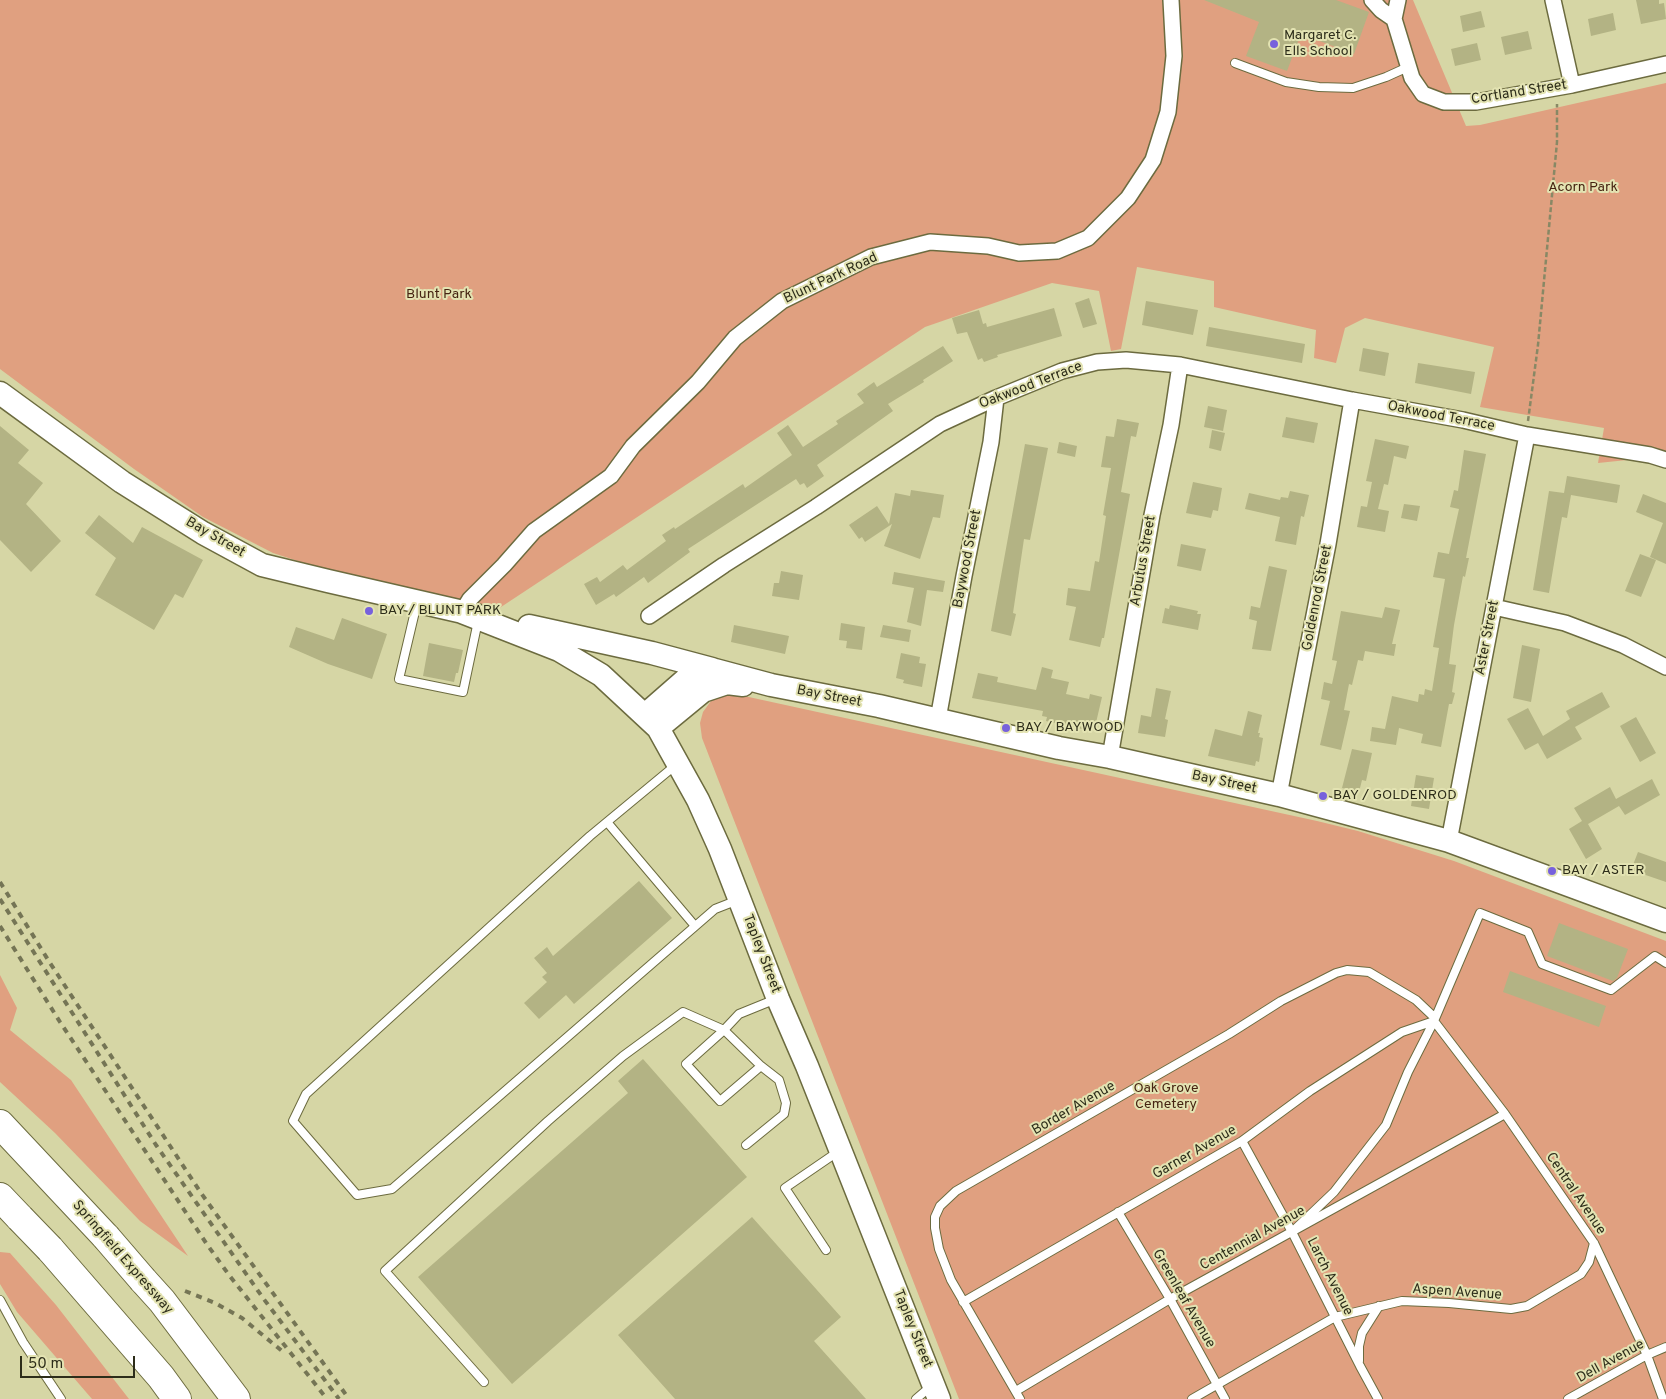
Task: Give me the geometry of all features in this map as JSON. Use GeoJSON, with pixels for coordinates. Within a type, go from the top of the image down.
{"type":"FeatureCollection","features":[{"type":"Feature","properties":{"kind":"highway","name":"Springfield Expressway"},"geometry":{"type":"LineString","coordinates":[[0,1124],[144,1280],[236,1399]]}},
{"type":"Feature","properties":{"kind":"highway"},"geometry":{"type":"LineString","coordinates":[[0,1197],[50,1249],[161,1378],[176,1399]]}},
{"type":"Feature","properties":{"kind":"main road","name":"Bay Street"},"geometry":{"type":"LineString","coordinates":[[0,393],[122,482],[203,533],[262,565],[470,615]]}},
{"type":"Feature","properties":{"kind":"main road"},"geometry":{"type":"LineString","coordinates":[[470,615],[652,653],[715,670]]}},
{"type":"Feature","properties":{"kind":"main road","name":"Tapley Street"},"geometry":{"type":"LineString","coordinates":[[470,615],[559,650],[601,675],[651,721],[678,763],[698,800],[741,899],[778,998],[936,1391]]}},
{"type":"Feature","properties":{"kind":"main road","name":"Bay Street"},"geometry":{"type":"LineString","coordinates":[[651,721],[693,673],[715,670],[771,685],[938,719],[1059,748],[1279,794],[1449,841],[1666,921]]}},
{"type":"Feature","properties":{"kind":"main road","name":"Bay Street"},"geometry":{"type":"LineString","coordinates":[[651,721],[715,686],[727,683],[749,686],[771,685]]}},
{"type":"Feature","properties":{"kind":"street","name":"Blunt Park Road"},"geometry":{"type":"LineString","coordinates":[[470,615],[470,599],[534,531],[610,476],[633,446],[698,382],[736,338],[782,301],[871,257],[930,242],[988,246],[1018,253],[1057,251],[1088,238],[1128,198],[1153,160],[1168,112],[1174,56],[1171,0]]}},
{"type":"Feature","properties":{"kind":"street"},"geometry":{"type":"LineString","coordinates":[[1372,0],[1381,10],[1394,19]]}},
{"type":"Feature","properties":{"kind":"street","name":"Cortland Street"},"geometry":{"type":"LineString","coordinates":[[1398,0],[1394,19],[1412,78],[1423,94],[1444,102],[1476,102],[1572,85],[1666,64]]}},
{"type":"Feature","properties":{"kind":"street"},"geometry":{"type":"LineString","coordinates":[[1553,0],[1572,85]]}},
{"type":"Feature","properties":{"kind":"street","name":"Oakwood Terrace"},"geometry":{"type":"LineString","coordinates":[[649,616],[940,424],[996,398],[1062,371],[1096,362],[1126,360],[1180,365],[1352,400],[1463,420],[1526,435],[1650,455],[1666,460]]}},
{"type":"Feature","properties":{"kind":"street","name":"Arbutus Street"},"geometry":{"type":"LineString","coordinates":[[1110,758],[1152,515],[1171,425],[1180,365]]}},
{"type":"Feature","properties":{"kind":"street","name":"Baywood Street"},"geometry":{"type":"LineString","coordinates":[[938,719],[991,442],[996,398]]}},
{"type":"Feature","properties":{"kind":"street","name":"Goldenrod Street"},"geometry":{"type":"LineString","coordinates":[[1279,794],[1326,553],[1352,400]]}},
{"type":"Feature","properties":{"kind":"street","name":"Aster Street"},"geometry":{"type":"LineString","coordinates":[[1449,841],[1526,435]]}},
{"type":"Feature","properties":{"kind":"street"},"geometry":{"type":"LineString","coordinates":[[1494,608],[1565,623],[1623,645],[1666,667]]}},
{"type":"Feature","properties":{"kind":"lane"},"geometry":{"type":"LineString","coordinates":[[1235,63],[1286,82],[1319,88],[1353,88],[1408,67]]}},
{"type":"Feature","properties":{"kind":"lane"},"geometry":{"type":"LineString","coordinates":[[418,601],[399,679],[463,692],[470,615]]}},
{"type":"Feature","properties":{"kind":"lane"},"geometry":{"type":"LineString","coordinates":[[678,763],[607,822],[306,1094],[293,1121],[358,1195],[392,1189],[715,909],[741,899]]}},
{"type":"Feature","properties":{"kind":"lane"},"geometry":{"type":"LineString","coordinates":[[607,822],[695,926]]}},
{"type":"Feature","properties":{"kind":"lane"},"geometry":{"type":"LineString","coordinates":[[1292,1232],[1334,1192],[1386,1125],[1408,1072],[1435,1020],[1480,913],[1528,932],[1542,964],[1611,990],[1655,956],[1666,963]]}},
{"type":"Feature","properties":{"kind":"lane","name":"Border Avenue"},"geometry":{"type":"LineString","coordinates":[[1020,1399],[951,1280],[939,1249],[935,1216],[940,1206],[956,1191],[1229,1034],[1281,1001],[1336,973],[1347,970],[1369,972],[1416,1000],[1435,1020]]}},
{"type":"Feature","properties":{"kind":"lane"},"geometry":{"type":"LineString","coordinates":[[761,1066],[720,1101],[686,1064],[740,1014],[778,998]]}},
{"type":"Feature","properties":{"kind":"lane"},"geometry":{"type":"LineString","coordinates":[[484,1382],[384,1271],[548,1121],[624,1056],[683,1012],[724,1030],[761,1066],[779,1080],[786,1103],[784,1114],[746,1144]]}},
{"type":"Feature","properties":{"kind":"lane","name":"Central Avenue"},"geometry":{"type":"LineString","coordinates":[[1435,1020],[1505,1114],[1594,1243],[1647,1355],[1663,1399]]}},
{"type":"Feature","properties":{"kind":"lane","name":"Garner Avenue"},"geometry":{"type":"LineString","coordinates":[[963,1302],[1242,1141],[1310,1091],[1402,1032],[1435,1020]]}},
{"type":"Feature","properties":{"kind":"lane","name":"Centennial Avenue"},"geometry":{"type":"LineString","coordinates":[[1016,1392],[1170,1299],[1505,1114]]}},
{"type":"Feature","properties":{"kind":"lane","name":"Larch Avenue"},"geometry":{"type":"LineString","coordinates":[[1242,1141],[1292,1232],[1378,1399]]}},
{"type":"Feature","properties":{"kind":"lane"},"geometry":{"type":"LineString","coordinates":[[826,1250],[785,1188],[840,1150]]}},
{"type":"Feature","properties":{"kind":"lane","name":"Greenleaf Avenue"},"geometry":{"type":"LineString","coordinates":[[1118,1212],[1170,1299],[1225,1399]]}},
{"type":"Feature","properties":{"kind":"lane","name":"Aspen Avenue"},"geometry":{"type":"LineString","coordinates":[[1192,1399],[1335,1317],[1402,1302],[1449,1302],[1511,1309],[1527,1306],[1581,1274],[1589,1262],[1594,1243]]}},
{"type":"Feature","properties":{"kind":"lane"},"geometry":{"type":"LineString","coordinates":[[0,1300],[23,1342],[61,1399]]}},
{"type":"Feature","properties":{"kind":"lane"},"geometry":{"type":"LineString","coordinates":[[1360,1366],[1359,1346],[1362,1333],[1379,1306]]}},
{"type":"Feature","properties":{"kind":"lane","name":"Dell Avenue"},"geometry":{"type":"LineString","coordinates":[[1568,1399],[1647,1355],[1666,1347]]}},
{"type":"Feature","properties":{"kind":"lane"},"geometry":{"type":"LineString","coordinates":[[916,1399],[936,1391]]}},
{"type":"Feature","properties":{"kind":"path"},"geometry":{"type":"LineString","coordinates":[[1526,435],[1548,247],[1557,142],[1557,104]]}},
{"type":"Feature","properties":{"kind":"green space","name":"Blunt Park"},"geometry":{"type":"Polygon","coordinates":[[[0,0],[1413,0],[1466,126],[1480,125],[1666,83],[1666,456],[1598,463],[1604,428],[1480,407],[1494,347],[1365,318],[1345,328],[1336,363],[1314,358],[1316,330],[1214,307],[1214,281],[1137,267],[1121,349],[1111,351],[1099,291],[1052,283],[925,327],[498,609],[335,573],[273,553],[203,517],[134,469],[0,369],[0,0]]]}},
{"type":"Feature","properties":{"kind":"green space","name":"Oak Grove Cemetery"},"geometry":{"type":"Polygon","coordinates":[[[727,694],[735,694],[1358,831],[1454,861],[1666,941],[1666,1399],[959,1399],[702,738],[700,723],[703,712],[711,701],[727,694]]]}},
{"type":"Feature","properties":{"kind":"green space"},"geometry":{"type":"Polygon","coordinates":[[[0,975],[17,1008],[10,1030],[71,1080],[188,1256],[140,1221],[55,1133],[0,1082],[0,975]]]}},
{"type":"Feature","properties":{"kind":"green space"},"geometry":{"type":"Polygon","coordinates":[[[0,1252],[10,1253],[56,1305],[129,1399],[92,1399],[17,1312],[0,1284],[0,1252]]]}},
{"type":"Feature","properties":{"kind":"building","name":"Margaret C. Ells School"},"geometry":{"type":"Polygon","coordinates":[[[1204,0],[1336,0],[1369,12],[1354,54],[1301,34],[1287,71],[1246,56],[1259,22],[1204,0]]]}},
{"type":"Feature","properties":{"kind":"building"},"geometry":{"type":"Polygon","coordinates":[[[1636,0],[1659,0],[1659,4],[1664,3],[1666,19],[1641,24],[1636,0]]]}},
{"type":"Feature","properties":{"kind":"building"},"geometry":{"type":"Polygon","coordinates":[[[1481,11],[1485,27],[1463,32],[1460,16],[1481,11]]]}},
{"type":"Feature","properties":{"kind":"building"},"geometry":{"type":"Polygon","coordinates":[[[1613,13],[1616,30],[1591,36],[1588,19],[1613,13]]]}},
{"type":"Feature","properties":{"kind":"building"},"geometry":{"type":"Polygon","coordinates":[[[1528,31],[1532,49],[1505,55],[1501,37],[1528,31]]]}},
{"type":"Feature","properties":{"kind":"building"},"geometry":{"type":"Polygon","coordinates":[[[1477,43],[1481,60],[1455,66],[1451,49],[1477,43]]]}},
{"type":"Feature","properties":{"kind":"building"},"geometry":{"type":"Polygon","coordinates":[[[1089,298],[1097,324],[1083,328],[1075,303],[1089,298]]]}},
{"type":"Feature","properties":{"kind":"building"},"geometry":{"type":"Polygon","coordinates":[[[1146,301],[1198,310],[1193,335],[1142,325],[1146,301]]]}},
{"type":"Feature","properties":{"kind":"building"},"geometry":{"type":"Polygon","coordinates":[[[1054,308],[1062,336],[997,355],[998,357],[984,362],[982,358],[978,360],[967,332],[957,334],[952,318],[979,310],[983,324],[986,323],[987,327],[1054,308]]]}},
{"type":"Feature","properties":{"kind":"building"},"geometry":{"type":"Polygon","coordinates":[[[1209,327],[1305,344],[1302,363],[1206,346],[1209,327]]]}},
{"type":"Feature","properties":{"kind":"building"},"geometry":{"type":"Polygon","coordinates":[[[943,346],[953,361],[923,380],[924,382],[888,404],[893,411],[817,465],[824,476],[807,488],[804,483],[800,485],[796,479],[688,549],[690,552],[648,583],[644,577],[616,597],[614,594],[596,605],[584,584],[597,577],[600,582],[623,565],[627,570],[666,541],[662,535],[674,527],[675,529],[743,484],[745,488],[792,455],[777,433],[788,425],[803,447],[838,424],[836,421],[864,403],[857,394],[874,382],[877,387],[943,346]]]}},
{"type":"Feature","properties":{"kind":"building"},"geometry":{"type":"Polygon","coordinates":[[[1363,348],[1389,353],[1385,376],[1359,371],[1363,348]]]}},
{"type":"Feature","properties":{"kind":"building"},"geometry":{"type":"Polygon","coordinates":[[[1418,363],[1475,372],[1471,394],[1415,383],[1418,363]]]}},
{"type":"Feature","properties":{"kind":"building"},"geometry":{"type":"Polygon","coordinates":[[[1208,406],[1227,410],[1223,431],[1204,427],[1208,406]]]}},
{"type":"Feature","properties":{"kind":"building"},"geometry":{"type":"Polygon","coordinates":[[[1286,417],[1318,423],[1314,443],[1282,437],[1286,417]]]}},
{"type":"Feature","properties":{"kind":"building"},"geometry":{"type":"Polygon","coordinates":[[[1117,419],[1139,423],[1136,437],[1131,436],[1121,492],[1130,494],[1104,638],[1102,638],[1100,647],[1069,640],[1076,607],[1066,605],[1068,588],[1090,591],[1095,561],[1099,562],[1106,516],[1103,515],[1111,468],[1101,467],[1106,436],[1114,437],[1117,419]]]}},
{"type":"Feature","properties":{"kind":"building"},"geometry":{"type":"Polygon","coordinates":[[[0,426],[29,450],[18,463],[43,483],[26,504],[61,541],[31,572],[0,540],[0,426]]]}},
{"type":"Feature","properties":{"kind":"building"},"geometry":{"type":"Polygon","coordinates":[[[1212,430],[1225,433],[1221,451],[1209,448],[1212,430]]]}},
{"type":"Feature","properties":{"kind":"building"},"geometry":{"type":"Polygon","coordinates":[[[1375,439],[1409,446],[1406,459],[1394,456],[1388,485],[1384,484],[1378,509],[1389,511],[1385,532],[1357,527],[1361,506],[1367,507],[1372,482],[1366,481],[1375,439]]]}},
{"type":"Feature","properties":{"kind":"building"},"geometry":{"type":"Polygon","coordinates":[[[1059,442],[1077,446],[1075,457],[1057,453],[1059,442]]]}},
{"type":"Feature","properties":{"kind":"building"},"geometry":{"type":"Polygon","coordinates":[[[1025,444],[1048,448],[1030,540],[1024,539],[1013,613],[1016,614],[1011,636],[991,631],[1025,444]]]}},
{"type":"Feature","properties":{"kind":"building"},"geometry":{"type":"Polygon","coordinates":[[[1464,450],[1486,454],[1466,558],[1469,558],[1465,577],[1463,576],[1454,625],[1449,664],[1456,665],[1452,692],[1455,693],[1452,704],[1449,704],[1441,747],[1421,743],[1423,734],[1399,728],[1396,745],[1370,741],[1372,727],[1385,729],[1392,696],[1418,702],[1419,694],[1424,695],[1425,689],[1432,691],[1439,648],[1433,647],[1445,579],[1433,577],[1438,552],[1449,554],[1459,509],[1450,507],[1454,490],[1458,491],[1464,450]]]}},
{"type":"Feature","properties":{"kind":"building"},"geometry":{"type":"Polygon","coordinates":[[[1567,476],[1620,485],[1617,503],[1571,495],[1567,518],[1562,517],[1549,593],[1533,590],[1549,491],[1564,493],[1567,476]]]}},
{"type":"Feature","properties":{"kind":"building"},"geometry":{"type":"Polygon","coordinates":[[[1193,482],[1222,488],[1218,511],[1213,510],[1211,518],[1186,513],[1193,482]]]}},
{"type":"Feature","properties":{"kind":"building"},"geometry":{"type":"Polygon","coordinates":[[[911,490],[944,495],[940,518],[933,517],[920,559],[884,546],[892,524],[865,542],[862,537],[859,539],[849,525],[877,506],[889,524],[895,493],[910,496],[911,490]]]}},
{"type":"Feature","properties":{"kind":"building"},"geometry":{"type":"Polygon","coordinates":[[[1290,491],[1309,495],[1304,517],[1301,516],[1296,545],[1275,541],[1280,517],[1245,509],[1249,493],[1280,500],[1281,497],[1288,498],[1290,491]]]}},
{"type":"Feature","properties":{"kind":"building"},"geometry":{"type":"Polygon","coordinates":[[[1643,494],[1666,503],[1666,564],[1650,557],[1663,523],[1636,512],[1643,494]]]}},
{"type":"Feature","properties":{"kind":"building"},"geometry":{"type":"Polygon","coordinates":[[[1404,504],[1420,506],[1417,521],[1401,518],[1404,504]]]}},
{"type":"Feature","properties":{"kind":"building"},"geometry":{"type":"Polygon","coordinates":[[[99,515],[133,543],[142,527],[203,560],[183,598],[175,594],[154,630],[95,595],[116,558],[85,533],[99,515]]]}},
{"type":"Feature","properties":{"kind":"building"},"geometry":{"type":"Polygon","coordinates":[[[1181,544],[1206,549],[1201,571],[1177,566],[1181,544]]]}},
{"type":"Feature","properties":{"kind":"building"},"geometry":{"type":"Polygon","coordinates":[[[1640,554],[1656,560],[1641,597],[1625,591],[1640,554]]]}},
{"type":"Feature","properties":{"kind":"building"},"geometry":{"type":"Polygon","coordinates":[[[1269,566],[1287,570],[1271,651],[1252,649],[1257,621],[1249,619],[1251,606],[1260,608],[1269,566]]]}},
{"type":"Feature","properties":{"kind":"building"},"geometry":{"type":"Polygon","coordinates":[[[781,571],[803,575],[799,600],[772,596],[774,583],[779,583],[781,571]]]}},
{"type":"Feature","properties":{"kind":"building"},"geometry":{"type":"Polygon","coordinates":[[[894,572],[945,581],[943,592],[927,590],[921,626],[907,622],[914,588],[892,584],[894,572]]]}},
{"type":"Feature","properties":{"kind":"building"},"geometry":{"type":"Polygon","coordinates":[[[1170,605],[1198,611],[1197,614],[1201,614],[1198,630],[1162,623],[1165,608],[1169,609],[1170,605]]]}},
{"type":"Feature","properties":{"kind":"building"},"geometry":{"type":"Polygon","coordinates":[[[1385,607],[1400,610],[1392,644],[1396,644],[1394,656],[1365,651],[1363,661],[1358,660],[1352,685],[1349,684],[1344,710],[1350,711],[1341,750],[1320,745],[1330,701],[1321,699],[1324,682],[1332,684],[1337,661],[1332,660],[1341,611],[1382,618],[1385,607]]]}},
{"type":"Feature","properties":{"kind":"building"},"geometry":{"type":"Polygon","coordinates":[[[342,618],[387,634],[372,679],[328,664],[289,647],[296,627],[334,640],[342,618]]]}},
{"type":"Feature","properties":{"kind":"building"},"geometry":{"type":"Polygon","coordinates":[[[841,623],[865,627],[862,650],[846,648],[847,641],[839,640],[841,623]]]}},
{"type":"Feature","properties":{"kind":"building"},"geometry":{"type":"Polygon","coordinates":[[[734,625],[789,636],[785,654],[731,642],[734,625]]]}},
{"type":"Feature","properties":{"kind":"building"},"geometry":{"type":"Polygon","coordinates":[[[883,625],[911,630],[909,642],[880,637],[883,625]]]}},
{"type":"Feature","properties":{"kind":"building"},"geometry":{"type":"Polygon","coordinates":[[[429,643],[463,650],[454,682],[423,676],[429,643]]]}},
{"type":"Feature","properties":{"kind":"building"},"geometry":{"type":"Polygon","coordinates":[[[1522,645],[1540,649],[1531,702],[1513,698],[1522,645]]]}},
{"type":"Feature","properties":{"kind":"building"},"geometry":{"type":"Polygon","coordinates":[[[901,653],[920,657],[919,663],[926,664],[922,687],[903,683],[904,680],[896,678],[901,653]]]}},
{"type":"Feature","properties":{"kind":"building"},"geometry":{"type":"Polygon","coordinates":[[[1042,667],[1053,670],[1051,678],[1069,682],[1066,694],[1089,699],[1090,694],[1102,697],[1095,727],[1092,727],[1091,731],[1046,721],[1047,717],[1042,716],[1043,711],[972,698],[978,673],[998,677],[997,682],[1036,690],[1042,667]]]}},
{"type":"Feature","properties":{"kind":"building"},"geometry":{"type":"Polygon","coordinates":[[[1156,688],[1171,691],[1165,719],[1168,720],[1165,737],[1138,733],[1141,715],[1151,717],[1156,688]]]}},
{"type":"Feature","properties":{"kind":"building"},"geometry":{"type":"Polygon","coordinates":[[[1602,692],[1610,707],[1575,727],[1582,739],[1547,759],[1538,743],[1525,750],[1507,719],[1528,708],[1543,736],[1570,719],[1566,711],[1602,692]]]}},
{"type":"Feature","properties":{"kind":"building"},"geometry":{"type":"Polygon","coordinates":[[[1248,711],[1262,715],[1258,733],[1260,733],[1259,737],[1263,738],[1259,762],[1256,761],[1255,766],[1208,756],[1215,729],[1242,736],[1248,711]]]}},
{"type":"Feature","properties":{"kind":"building"},"geometry":{"type":"Polygon","coordinates":[[[1636,717],[1656,753],[1640,762],[1620,726],[1636,717]]]}},
{"type":"Feature","properties":{"kind":"building"},"geometry":{"type":"Polygon","coordinates":[[[1352,749],[1372,753],[1366,781],[1362,780],[1359,792],[1342,788],[1352,749]]]}},
{"type":"Feature","properties":{"kind":"building"},"geometry":{"type":"Polygon","coordinates":[[[1416,775],[1434,778],[1429,809],[1411,806],[1416,775]]]}},
{"type":"Feature","properties":{"kind":"building"},"geometry":{"type":"Polygon","coordinates":[[[1652,779],[1660,795],[1625,815],[1619,806],[1588,824],[1602,849],[1586,859],[1569,829],[1582,821],[1574,808],[1610,787],[1616,799],[1652,779]]]}},
{"type":"Feature","properties":{"kind":"building"},"geometry":{"type":"Polygon","coordinates":[[[1638,852],[1666,862],[1666,882],[1631,870],[1638,852]]]}},
{"type":"Feature","properties":{"kind":"building"},"geometry":{"type":"Polygon","coordinates":[[[639,881],[672,918],[574,1004],[566,995],[539,1019],[524,1003],[547,982],[542,977],[547,973],[534,958],[547,947],[553,956],[639,881]]]}},
{"type":"Feature","properties":{"kind":"building"},"geometry":{"type":"Polygon","coordinates":[[[1559,923],[1628,949],[1617,978],[1613,981],[1547,956],[1559,923]]]}},
{"type":"Feature","properties":{"kind":"building"},"geometry":{"type":"Polygon","coordinates":[[[1510,971],[1606,1006],[1599,1027],[1503,992],[1510,971]]]}},
{"type":"Feature","properties":{"kind":"building"},"geometry":{"type":"Polygon","coordinates":[[[643,1059],[747,1177],[512,1384],[418,1277],[628,1093],[618,1081],[643,1059]]]}},
{"type":"Feature","properties":{"kind":"building"},"geometry":{"type":"Polygon","coordinates":[[[752,1217],[841,1317],[814,1341],[866,1399],[675,1399],[618,1335],[752,1217]]]}},
{"type":"Feature","properties":{"kind":"railway"},"geometry":{"type":"LineString","coordinates":[[0,882],[50,963],[201,1193],[349,1399]]}},
{"type":"Feature","properties":{"kind":"railway"},"geometry":{"type":"LineString","coordinates":[[0,899],[156,1145],[263,1298],[339,1399]]}},
{"type":"Feature","properties":{"kind":"railway"},"geometry":{"type":"LineString","coordinates":[[0,926],[60,1022],[206,1243],[327,1399]]}},
{"type":"Feature","properties":{"kind":"railway"},"geometry":{"type":"LineString","coordinates":[[185,1291],[215,1303],[242,1318],[282,1351]]}},
{"type":"Feature","properties":{"kind":"place","name":"Margaret C. Ells School"},"geometry":{"type":"Point","coordinates":[1274,44]}},
{"type":"Feature","properties":{"kind":"place","name":"BAY / BLUNT PARK"},"geometry":{"type":"Point","coordinates":[369,611]}},
{"type":"Feature","properties":{"kind":"place","name":"BAY / BAYWOOD"},"geometry":{"type":"Point","coordinates":[1006,728]}},
{"type":"Feature","properties":{"kind":"place","name":"BAY / GOLDENROD"},"geometry":{"type":"Point","coordinates":[1323,796]}},
{"type":"Feature","properties":{"kind":"place","name":"BAY / ASTER"},"geometry":{"type":"Point","coordinates":[1552,871]}},
{"type":"Feature","properties":{"kind":"park label","name":"Acorn Park"},"geometry":{"type":"Point","coordinates":[1583,188]}}]}
